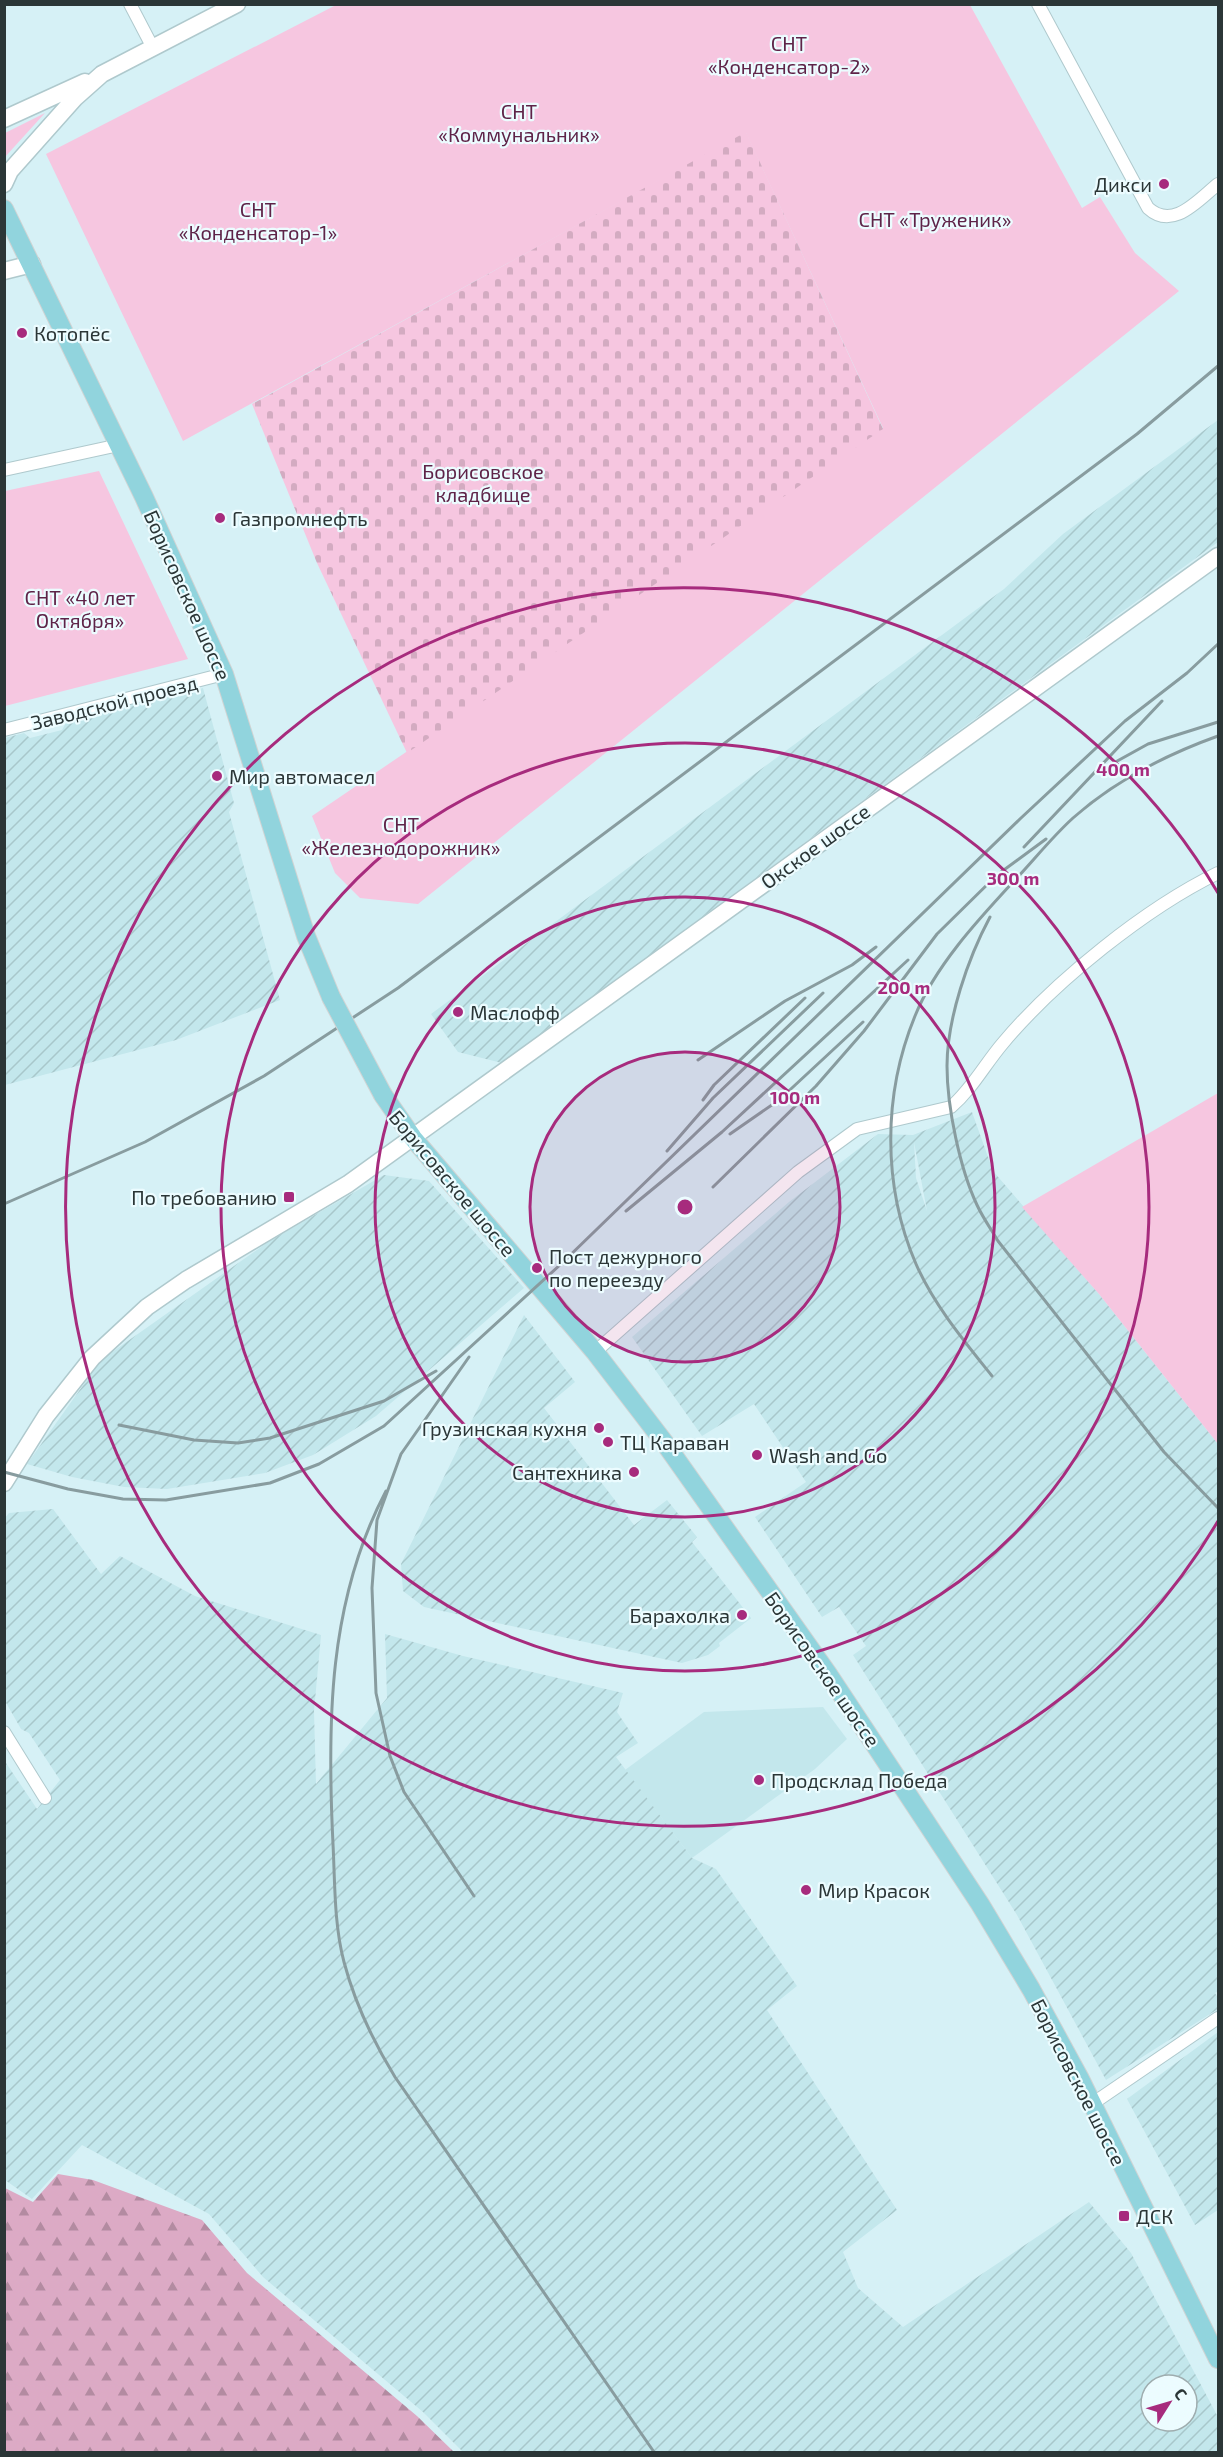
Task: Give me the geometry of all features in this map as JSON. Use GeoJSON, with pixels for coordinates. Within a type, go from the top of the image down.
{"type":"FeatureCollection","features":[{"type":"Feature","properties":{"kind":"main road"},"geometry":{"type":"LineString","coordinates":[[4,119],[102,74],[237,4]]}},
{"type":"Feature","properties":{"kind":"main road"},"geometry":{"type":"LineString","coordinates":[[4,184],[10,171],[75,98],[102,74]]}},
{"type":"Feature","properties":{"kind":"main road","name":"Борисовское шоссе"},"geometry":{"type":"LineString","coordinates":[[4,209],[119,445],[224,674],[306,936],[331,997],[382,1095],[413,1138],[595,1352],[669,1448],[828,1674],[936,1836],[1031,1989],[1092,2104],[1218,2359]]}},
{"type":"Feature","properties":{"kind":"main road"},"geometry":{"type":"LineString","coordinates":[[4,271],[32,264]]}},
{"type":"Feature","properties":{"kind":"main road","name":"Окское шоссе"},"geometry":{"type":"LineString","coordinates":[[4,1482],[46,1416],[92,1358],[147,1307],[186,1280],[348,1184],[1218,556]]}},
{"type":"Feature","properties":{"kind":"street"},"geometry":{"type":"LineString","coordinates":[[130,4],[153,48]]}},
{"type":"Feature","properties":{"kind":"street"},"geometry":{"type":"LineString","coordinates":[[1038,4],[1149,208],[1158,217],[1168,218],[1179,214],[1218,184]]}},
{"type":"Feature","properties":{"kind":"street"},"geometry":{"type":"LineString","coordinates":[[4,470],[119,445]]}},
{"type":"Feature","properties":{"kind":"street","name":"Заводской проезд"},"geometry":{"type":"LineString","coordinates":[[4,730],[224,674]]}},
{"type":"Feature","properties":{"kind":"street"},"geometry":{"type":"LineString","coordinates":[[595,1352],[798,1172],[857,1129],[951,1107],[961,1098],[1002,1043],[1055,988],[1192,885],[1218,873]]}},
{"type":"Feature","properties":{"kind":"street"},"geometry":{"type":"LineString","coordinates":[[4,1732],[45,1798]]}},
{"type":"Feature","properties":{"kind":"street"},"geometry":{"type":"LineString","coordinates":[[1092,2104],[1218,2018]]}},
{"type":"Feature","properties":{"kind":"shaded area"},"geometry":{"type":"Polygon","coordinates":[[[1218,420],[1218,542],[502,1063],[458,1052],[431,1014],[1004,589],[1063,534],[1218,420]]]}},
{"type":"Feature","properties":{"kind":"shaded area"},"geometry":{"type":"Polygon","coordinates":[[[203,688],[234,803],[229,812],[280,1000],[176,1040],[5,1085],[5,738],[24,733],[30,738],[62,730],[67,721],[203,688]]]}},
{"type":"Feature","properties":{"kind":"shaded area"},"geometry":{"type":"Polygon","coordinates":[[[972,1112],[993,1171],[1099,1294],[1218,1444],[1218,1991],[1215,1993],[1218,1998],[1218,2009],[1106,2080],[1017,1915],[853,1655],[866,1646],[839,1607],[822,1617],[755,1517],[806,1482],[754,1404],[702,1436],[632,1337],[789,1202],[878,1134],[913,1135],[972,1112]],[[914,1142],[916,1178],[927,1211],[914,1142]]]}},
{"type":"Feature","properties":{"kind":"shaded area"},"geometry":{"type":"Polygon","coordinates":[[[384,1175],[429,1181],[524,1288],[376,1416],[313,1455],[265,1473],[167,1489],[124,1487],[72,1477],[27,1464],[101,1360],[268,1242],[384,1175]]]}},
{"type":"Feature","properties":{"kind":"shaded area"},"geometry":{"type":"Polygon","coordinates":[[[524,1315],[575,1382],[544,1408],[634,1525],[667,1500],[697,1537],[692,1542],[751,1618],[719,1643],[720,1646],[708,1655],[682,1663],[424,1607],[403,1591],[401,1564],[524,1315]]]}},
{"type":"Feature","properties":{"kind":"shaded area"},"geometry":{"type":"Polygon","coordinates":[[[53,1509],[101,1574],[120,1556],[195,1596],[321,1635],[314,1711],[316,1784],[387,1698],[385,1634],[463,1656],[623,1693],[617,1712],[638,1743],[616,1757],[692,1858],[716,1869],[797,1986],[767,2010],[897,2210],[843,2252],[858,2288],[903,2327],[1089,2202],[1131,2253],[1195,2373],[1139,2373],[1139,2433],[1199,2433],[1199,2381],[1218,2417],[1218,2452],[463,2452],[423,2412],[263,2277],[209,2214],[82,2145],[32,2199],[5,2180],[4,1760],[37,1809],[60,1780],[29,1733],[21,1729],[5,1701],[4,1519],[9,1513],[53,1509]]]}},
{"type":"Feature","properties":{"kind":"shaded area"},"geometry":{"type":"Polygon","coordinates":[[[823,1707],[847,1739],[815,1769],[692,1858],[625,1770],[704,1712],[823,1707]]]}},
{"type":"Feature","properties":{"kind":"shaded area"},"geometry":{"type":"Polygon","coordinates":[[[1218,2032],[1218,2210],[1195,2225],[1127,2099],[1218,2032]]]}},
{"type":"Feature","properties":{"kind":"green space"},"geometry":{"type":"Polygon","coordinates":[[[336,5],[970,5],[1082,208],[1100,197],[1135,253],[1179,291],[418,904],[360,898],[335,873],[312,816],[883,428],[746,133],[183,441],[46,154],[336,5]]]}},
{"type":"Feature","properties":{"kind":"green space"},"geometry":{"type":"Polygon","coordinates":[[[45,113],[5,157],[5,133],[45,113]]]}},
{"type":"Feature","properties":{"kind":"green space","name":"Борисовское кладбище"},"geometry":{"type":"Polygon","coordinates":[[[746,132],[883,429],[407,753],[317,563],[252,404],[746,132]]]}},
{"type":"Feature","properties":{"kind":"green space","name":"СНТ «40 лет Октября»"},"geometry":{"type":"Polygon","coordinates":[[[99,471],[188,659],[5,706],[5,491],[99,471]]]}},
{"type":"Feature","properties":{"kind":"green space"},"geometry":{"type":"Polygon","coordinates":[[[1218,1093],[1218,1444],[1099,1294],[1022,1207],[1218,1093]]]}},
{"type":"Feature","properties":{"kind":"green space"},"geometry":{"type":"Polygon","coordinates":[[[58,2174],[93,2180],[202,2220],[247,2273],[417,2416],[454,2452],[5,2452],[5,2188],[33,2202],[58,2174]]]}},
{"type":"Feature","properties":{"kind":"railway"},"geometry":{"type":"LineString","coordinates":[[4,1204],[145,1142],[264,1076],[398,988],[1137,434],[1218,366]]}},
{"type":"Feature","properties":{"kind":"railway"},"geometry":{"type":"LineString","coordinates":[[4,1472],[68,1489],[123,1499],[166,1500],[270,1483],[319,1464],[384,1426],[561,1264],[1021,818],[1125,721],[1187,673],[1218,644]]}},
{"type":"Feature","properties":{"kind":"railway"},"geometry":{"type":"LineString","coordinates":[[1024,847],[1162,701]]}},
{"type":"Feature","properties":{"kind":"railway"},"geometry":{"type":"LineString","coordinates":[[1110,765],[1148,744],[1218,722]]}},
{"type":"Feature","properties":{"kind":"railway"},"geometry":{"type":"LineString","coordinates":[[992,1376],[950,1322],[932,1294],[916,1264],[905,1234],[892,1171],[891,1140],[892,1108],[904,1046],[924,997],[958,944],[1065,825],[1089,804],[1124,780],[1179,751],[1218,736]]}},
{"type":"Feature","properties":{"kind":"railway"},"geometry":{"type":"LineString","coordinates":[[713,1187],[816,1086],[864,1031],[937,934],[997,875],[1046,839]]}},
{"type":"Feature","properties":{"kind":"railway"},"geometry":{"type":"LineString","coordinates":[[990,917],[960,989],[948,1048],[947,1066],[952,1119],[960,1156],[971,1190],[979,1210],[998,1241],[1164,1452],[1218,1508]]}},
{"type":"Feature","properties":{"kind":"railway"},"geometry":{"type":"LineString","coordinates":[[698,1060],[785,1001],[852,965],[876,947]]}},
{"type":"Feature","properties":{"kind":"railway"},"geometry":{"type":"LineString","coordinates":[[626,1211],[722,1132],[908,960]]}},
{"type":"Feature","properties":{"kind":"railway"},"geometry":{"type":"LineString","coordinates":[[667,1151],[713,1098],[823,993]]}},
{"type":"Feature","properties":{"kind":"railway"},"geometry":{"type":"LineString","coordinates":[[703,1100],[714,1085],[805,998]]}},
{"type":"Feature","properties":{"kind":"railway"},"geometry":{"type":"LineString","coordinates":[[730,1134],[779,1100],[863,1022]]}},
{"type":"Feature","properties":{"kind":"railway"},"geometry":{"type":"LineString","coordinates":[[469,1357],[401,1454],[377,1520],[372,1588],[376,1693],[390,1756],[404,1792],[474,1896]]}},
{"type":"Feature","properties":{"kind":"railway"},"geometry":{"type":"LineString","coordinates":[[119,1425],[194,1440],[238,1443],[270,1438],[384,1401],[436,1371]]}},
{"type":"Feature","properties":{"kind":"railway"},"geometry":{"type":"LineString","coordinates":[[386,1491],[367,1533],[352,1576],[342,1619],[336,1663],[332,1708],[331,1799],[337,1918],[344,1962],[365,2022],[395,2077],[654,2452]]}},
{"type":"Feature","properties":{"kind":"place","name":"Дикси"},"geometry":{"type":"Point","coordinates":[1164,184]}},
{"type":"Feature","properties":{"kind":"place","name":"Котопёс"},"geometry":{"type":"Point","coordinates":[22,333]}},
{"type":"Feature","properties":{"kind":"place","name":"Газпромнефть"},"geometry":{"type":"Point","coordinates":[220,518]}},
{"type":"Feature","properties":{"kind":"place","name":"Мир автомасел"},"geometry":{"type":"Point","coordinates":[217,776]}},
{"type":"Feature","properties":{"kind":"place","name":"Маслофф"},"geometry":{"type":"Point","coordinates":[458,1012]}},
{"type":"Feature","properties":{"kind":"place","name":"По требованию"},"geometry":{"type":"Point","coordinates":[289,1197]}},
{"type":"Feature","properties":{"kind":"place","name":"Пост дежурного по переезду"},"geometry":{"type":"Point","coordinates":[537,1268]}},
{"type":"Feature","properties":{"kind":"place","name":"Грузинская кухня"},"geometry":{"type":"Point","coordinates":[599,1428]}},
{"type":"Feature","properties":{"kind":"place","name":"ТЦ Караван"},"geometry":{"type":"Point","coordinates":[608,1442]}},
{"type":"Feature","properties":{"kind":"place","name":"Wash and Go"},"geometry":{"type":"Point","coordinates":[757,1455]}},
{"type":"Feature","properties":{"kind":"place","name":"Сантехника"},"geometry":{"type":"Point","coordinates":[634,1472]}},
{"type":"Feature","properties":{"kind":"place","name":"Барахолка"},"geometry":{"type":"Point","coordinates":[742,1615]}},
{"type":"Feature","properties":{"kind":"place","name":"Продсклад Победа"},"geometry":{"type":"Point","coordinates":[759,1780]}},
{"type":"Feature","properties":{"kind":"place","name":"Мир Красок"},"geometry":{"type":"Point","coordinates":[806,1890]}},
{"type":"Feature","properties":{"kind":"place","name":"ДСК"},"geometry":{"type":"Point","coordinates":[1124,2216]}},
{"type":"Feature","properties":{"kind":"park label","name":"СНТ «Конденсатор-2»"},"geometry":{"type":"Point","coordinates":[789,54]}},
{"type":"Feature","properties":{"kind":"park label","name":"СНТ «Коммунальник»"},"geometry":{"type":"Point","coordinates":[519,122]}},
{"type":"Feature","properties":{"kind":"park label","name":"СНТ «Труженик»"},"geometry":{"type":"Point","coordinates":[935,219]}},
{"type":"Feature","properties":{"kind":"park label","name":"СНТ «Конденсатор-1»"},"geometry":{"type":"Point","coordinates":[258,220]}},
{"type":"Feature","properties":{"kind":"park label","name":"СНТ «Железнодорожник»"},"geometry":{"type":"Point","coordinates":[401,836]}}]}
